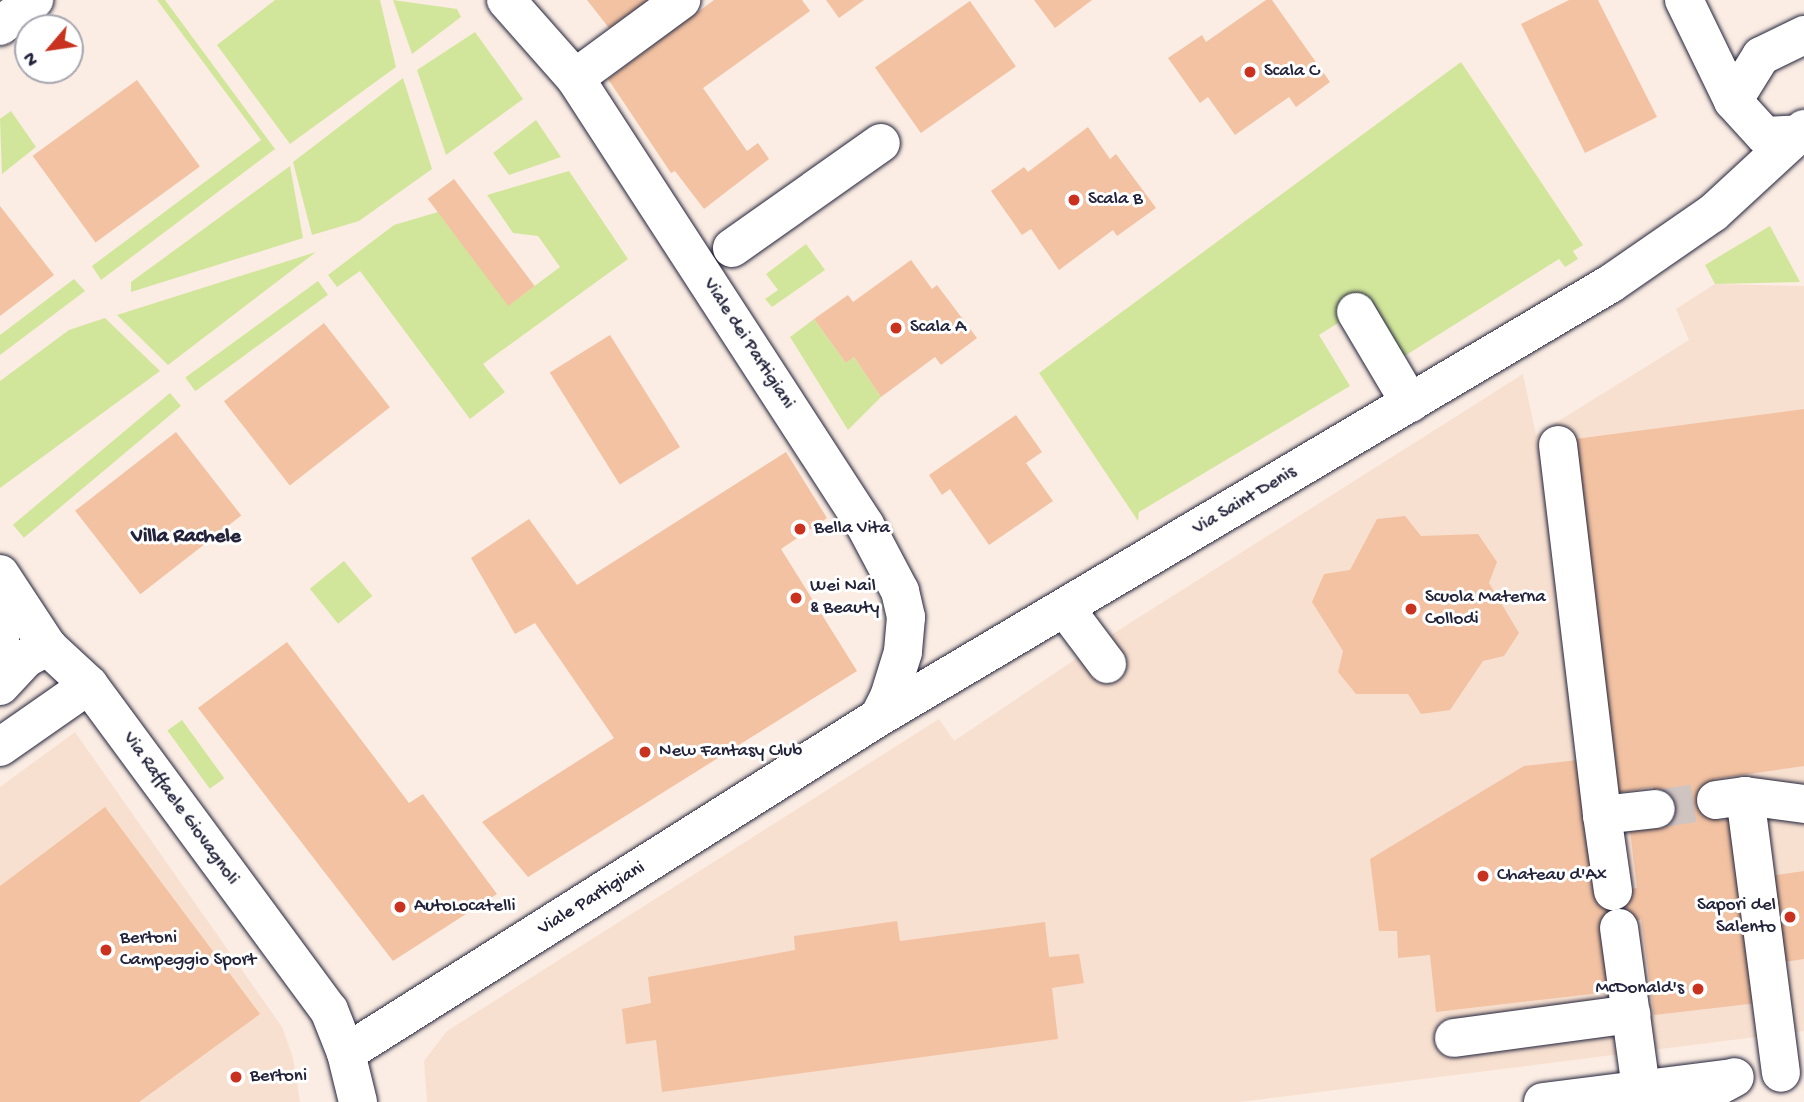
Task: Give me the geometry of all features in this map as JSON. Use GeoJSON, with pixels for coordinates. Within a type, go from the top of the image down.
{"type":"FeatureCollection","features":[{"type":"Feature","properties":{"kind":"street"},"geometry":{"type":"LineString","coordinates":[[0,26],[34,0]]}},
{"type":"Feature","properties":{"kind":"street","name":"Viale dei Partigiani"},"geometry":{"type":"LineString","coordinates":[[506,0],[575,78],[865,525],[900,591],[906,617],[903,652],[889,697],[879,717]]}},
{"type":"Feature","properties":{"kind":"street"},"geometry":{"type":"LineString","coordinates":[[575,78],[681,0]]}},
{"type":"Feature","properties":{"kind":"street"},"geometry":{"type":"LineString","coordinates":[[1684,0],[1733,101],[1765,136],[1802,132]]}},
{"type":"Feature","properties":{"kind":"street"},"geometry":{"type":"LineString","coordinates":[[1733,101],[1760,56],[1804,35]]}},
{"type":"Feature","properties":{"kind":"street","name":"Via Saint Denis"},"geometry":{"type":"LineString","coordinates":[[879,717],[1610,284],[1713,213],[1802,132]]}},
{"type":"Feature","properties":{"kind":"street"},"geometry":{"type":"LineString","coordinates":[[732,248],[881,143]]}},
{"type":"Feature","properties":{"kind":"street"},"geometry":{"type":"LineString","coordinates":[[1356,312],[1410,402]]}},
{"type":"Feature","properties":{"kind":"street"},"geometry":{"type":"LineString","coordinates":[[1558,444],[1602,815],[1641,1096]]}},
{"type":"Feature","properties":{"kind":"street","name":"Via Raffaele Giovagnoli"},"geometry":{"type":"LineString","coordinates":[[0,574],[48,647],[89,685],[329,1010],[346,1053]]}},
{"type":"Feature","properties":{"kind":"street"},"geometry":{"type":"LineString","coordinates":[[1065,608],[1107,664]]}},
{"type":"Feature","properties":{"kind":"street"},"geometry":{"type":"LineString","coordinates":[[0,620],[0,653]]}},
{"type":"Feature","properties":{"kind":"street"},"geometry":{"type":"LineString","coordinates":[[0,685],[26,658],[48,647]]}},
{"type":"Feature","properties":{"kind":"street"},"geometry":{"type":"LineString","coordinates":[[0,747],[89,685]]}},
{"type":"Feature","properties":{"kind":"street","name":"Viale Partigiani"},"geometry":{"type":"LineString","coordinates":[[346,1053],[879,717]]}},
{"type":"Feature","properties":{"kind":"street"},"geometry":{"type":"LineString","coordinates":[[1543,1102],[1641,1096],[1735,1077],[1793,1072],[1777,1034],[1731,798],[1804,804]]}},
{"type":"Feature","properties":{"kind":"street"},"geometry":{"type":"LineString","coordinates":[[1602,815],[1656,809]]}},
{"type":"Feature","properties":{"kind":"street"},"geometry":{"type":"LineString","coordinates":[[1454,1038],[1631,1014]]}},
{"type":"Feature","properties":{"kind":"street"},"geometry":{"type":"LineString","coordinates":[[346,1053],[358,1102]]}},
{"type":"Feature","properties":{"kind":"street"},"geometry":{"type":"LineString","coordinates":[[1689,1102],[1735,1077]]}},
{"type":"Feature","properties":{"kind":"shaded area"},"geometry":{"type":"Polygon","coordinates":[[[1715,284],[1804,286],[1804,1031],[1240,1102],[427,1102],[424,1061],[447,1031],[939,719],[954,741],[1119,630],[1523,374],[1536,435],[1689,340],[1676,309],[1715,284]]]}},
{"type":"Feature","properties":{"kind":"shaded area","name":"Bertoni Campeggio Sport"},"geometry":{"type":"Polygon","coordinates":[[[75,732],[282,1027],[293,1058],[300,1102],[0,1102],[0,787],[75,732]]]}},
{"type":"Feature","properties":{"kind":"green space"},"geometry":{"type":"Polygon","coordinates":[[[157,0],[165,0],[275,149],[101,280],[92,266],[261,140],[157,0]]]}},
{"type":"Feature","properties":{"kind":"green space"},"geometry":{"type":"Polygon","coordinates":[[[275,0],[380,0],[396,67],[290,144],[217,45],[275,0]]]}},
{"type":"Feature","properties":{"kind":"green space"},"geometry":{"type":"Polygon","coordinates":[[[393,0],[457,9],[461,17],[412,54],[393,0]]]}},
{"type":"Feature","properties":{"kind":"green space"},"geometry":{"type":"Polygon","coordinates":[[[475,32],[523,99],[446,155],[417,70],[475,32]]]}},
{"type":"Feature","properties":{"kind":"green space"},"geometry":{"type":"Polygon","coordinates":[[[1461,62],[1583,245],[1573,251],[1578,259],[1565,267],[1559,259],[1403,357],[1370,303],[1319,335],[1350,386],[1139,512],[1138,521],[1039,373],[1461,62]]]}},
{"type":"Feature","properties":{"kind":"green space"},"geometry":{"type":"Polygon","coordinates":[[[403,78],[432,169],[359,221],[312,235],[293,162],[403,78]]]}},
{"type":"Feature","properties":{"kind":"green space"},"geometry":{"type":"Polygon","coordinates":[[[11,111],[36,147],[2,174],[0,119],[11,111]]]}},
{"type":"Feature","properties":{"kind":"green space"},"geometry":{"type":"Polygon","coordinates":[[[536,120],[561,157],[509,175],[493,153],[536,120]]]}},
{"type":"Feature","properties":{"kind":"green space"},"geometry":{"type":"Polygon","coordinates":[[[290,166],[303,238],[131,292],[131,282],[290,166]]]}},
{"type":"Feature","properties":{"kind":"green space"},"geometry":{"type":"Polygon","coordinates":[[[569,171],[628,259],[483,364],[505,392],[470,419],[360,271],[337,287],[328,275],[394,225],[438,212],[509,305],[560,267],[538,236],[513,233],[487,195],[569,171]]]}},
{"type":"Feature","properties":{"kind":"green space"},"geometry":{"type":"Polygon","coordinates":[[[1770,226],[1800,282],[1715,284],[1705,265],[1770,226]]]}},
{"type":"Feature","properties":{"kind":"green space"},"geometry":{"type":"Polygon","coordinates":[[[806,244],[825,270],[772,307],[765,299],[778,290],[766,274],[806,244]]]}},
{"type":"Feature","properties":{"kind":"green space"},"geometry":{"type":"Polygon","coordinates":[[[316,252],[168,365],[117,315],[316,252]]]}},
{"type":"Feature","properties":{"kind":"green space"},"geometry":{"type":"Polygon","coordinates":[[[74,279],[85,291],[0,355],[0,335],[74,279]]]}},
{"type":"Feature","properties":{"kind":"green space"},"geometry":{"type":"Polygon","coordinates":[[[318,281],[328,295],[195,391],[185,377],[318,281]]]}},
{"type":"Feature","properties":{"kind":"green space"},"geometry":{"type":"Polygon","coordinates":[[[105,318],[160,371],[0,488],[0,381],[69,330],[105,318]]]}},
{"type":"Feature","properties":{"kind":"green space"},"geometry":{"type":"Polygon","coordinates":[[[814,319],[846,363],[854,357],[881,397],[848,430],[790,337],[814,319]]]}},
{"type":"Feature","properties":{"kind":"green space"},"geometry":{"type":"Polygon","coordinates":[[[170,393],[181,406],[24,538],[13,525],[170,393]]]}},
{"type":"Feature","properties":{"kind":"green space"},"geometry":{"type":"Polygon","coordinates":[[[344,561],[372,596],[338,624],[310,589],[344,561]]]}},
{"type":"Feature","properties":{"kind":"green space"},"geometry":{"type":"Polygon","coordinates":[[[182,720],[224,778],[210,789],[167,731],[182,720]]]}},
{"type":"Feature","properties":{"kind":"building"},"geometry":{"type":"Polygon","coordinates":[[[587,0],[648,0],[609,28],[587,0]]]}},
{"type":"Feature","properties":{"kind":"building"},"geometry":{"type":"Polygon","coordinates":[[[714,0],[802,0],[810,11],[703,88],[747,151],[758,143],[769,159],[704,209],[675,171],[671,173],[608,79],[714,0]]]}},
{"type":"Feature","properties":{"kind":"building"},"geometry":{"type":"Polygon","coordinates":[[[826,0],[864,0],[839,18],[826,0]]]}},
{"type":"Feature","properties":{"kind":"building"},"geometry":{"type":"Polygon","coordinates":[[[1034,0],[1092,0],[1055,28],[1034,0]]]}},
{"type":"Feature","properties":{"kind":"building","name":"Scala C"},"geometry":{"type":"Polygon","coordinates":[[[1266,0],[1272,0],[1330,82],[1296,107],[1289,97],[1235,135],[1208,97],[1200,103],[1168,58],[1202,35],[1206,42],[1266,0]]]}},
{"type":"Feature","properties":{"kind":"building"},"geometry":{"type":"Polygon","coordinates":[[[1569,0],[1598,0],[1657,117],[1585,153],[1521,24],[1569,0]]]}},
{"type":"Feature","properties":{"kind":"building"},"geometry":{"type":"Polygon","coordinates":[[[970,1],[1016,67],[921,133],[875,68],[970,1]]]}},
{"type":"Feature","properties":{"kind":"building"},"geometry":{"type":"Polygon","coordinates":[[[137,80],[200,167],[96,242],[33,156],[137,80]]]}},
{"type":"Feature","properties":{"kind":"building","name":"Scala B"},"geometry":{"type":"Polygon","coordinates":[[[1088,127],[1110,159],[1116,154],[1156,208],[1117,236],[1113,230],[1059,270],[1031,229],[1022,235],[991,191],[1024,167],[1028,172],[1088,127]]]}},
{"type":"Feature","properties":{"kind":"building"},"geometry":{"type":"Polygon","coordinates":[[[454,179],[535,286],[508,306],[428,199],[454,179]]]}},
{"type":"Feature","properties":{"kind":"building"},"geometry":{"type":"Polygon","coordinates":[[[0,206],[54,275],[0,316],[0,206]]]}},
{"type":"Feature","properties":{"kind":"building","name":"Scala A"},"geometry":{"type":"Polygon","coordinates":[[[911,260],[932,289],[937,285],[977,338],[941,365],[935,357],[881,397],[854,357],[846,363],[814,319],[848,295],[853,302],[911,260]]]}},
{"type":"Feature","properties":{"kind":"building"},"geometry":{"type":"Polygon","coordinates":[[[324,323],[390,407],[290,486],[224,401],[324,323]]]}},
{"type":"Feature","properties":{"kind":"building"},"geometry":{"type":"Polygon","coordinates":[[[610,335],[680,447],[620,485],[550,373],[610,335]]]}},
{"type":"Feature","properties":{"kind":"building"},"geometry":{"type":"Polygon","coordinates":[[[1804,409],[1804,766],[1714,779],[1719,821],[1735,818],[1758,1003],[1654,1015],[1641,919],[1612,931],[1609,992],[1436,1012],[1430,955],[1398,958],[1397,931],[1379,931],[1370,859],[1524,766],[1578,760],[1596,894],[1637,888],[1630,831],[1658,828],[1653,787],[1617,793],[1575,439],[1804,409]]]}},
{"type":"Feature","properties":{"kind":"building"},"geometry":{"type":"Polygon","coordinates":[[[1016,415],[1042,452],[1026,463],[1053,501],[989,545],[950,489],[942,495],[929,475],[1016,415]]]}},
{"type":"Feature","properties":{"kind":"building"},"geometry":{"type":"Polygon","coordinates":[[[176,432],[241,516],[140,594],[75,511],[176,432]]]}},
{"type":"Feature","properties":{"kind":"building"},"geometry":{"type":"Polygon","coordinates":[[[786,452],[827,518],[781,549],[857,671],[528,877],[482,822],[614,738],[535,623],[515,634],[471,558],[529,519],[577,585],[786,452]]]}},
{"type":"Feature","properties":{"kind":"building","name":"Scuola Materna Collodi"},"geometry":{"type":"Polygon","coordinates":[[[1405,516],[1421,536],[1478,534],[1497,562],[1489,583],[1519,633],[1504,656],[1483,661],[1450,710],[1421,714],[1408,694],[1356,694],[1338,672],[1343,651],[1312,602],[1324,574],[1350,570],[1377,519],[1405,516]]]}},
{"type":"Feature","properties":{"kind":"building"},"geometry":{"type":"Polygon","coordinates":[[[287,642],[409,803],[423,794],[497,894],[393,961],[198,708],[287,642]]]}},
{"type":"Feature","properties":{"kind":"building","name":"Bertoni Campeggio Sport"},"geometry":{"type":"Polygon","coordinates":[[[105,807],[260,1014],[139,1102],[0,1102],[0,886],[105,807]]]}},
{"type":"Feature","properties":{"kind":"building","name":"Sapori del Salento"},"geometry":{"type":"Polygon","coordinates":[[[1804,871],[1804,959],[1784,962],[1770,876],[1804,871]]]}},
{"type":"Feature","properties":{"kind":"building"},"geometry":{"type":"Polygon","coordinates":[[[897,921],[900,941],[1045,922],[1049,957],[1079,954],[1084,983],[1052,988],[1058,1039],[662,1092],[656,1040],[626,1044],[622,1009],[651,1003],[648,977],[795,950],[794,936],[897,921]]]}},
{"type":"Feature","properties":{"kind":"tunnel"},"geometry":{"type":"LineString","coordinates":[[1656,809],[1716,800]]}},
{"type":"Feature","properties":{"kind":"place","name":"Scala C"},"geometry":{"type":"Point","coordinates":[1250,72]}},
{"type":"Feature","properties":{"kind":"place","name":"Scala B"},"geometry":{"type":"Point","coordinates":[1074,200]}},
{"type":"Feature","properties":{"kind":"place","name":"Scala A"},"geometry":{"type":"Point","coordinates":[896,328]}},
{"type":"Feature","properties":{"kind":"place","name":"Bella Vita"},"geometry":{"type":"Point","coordinates":[800,529]}},
{"type":"Feature","properties":{"kind":"place","name":"Wei Nail & Beauty"},"geometry":{"type":"Point","coordinates":[796,598]}},
{"type":"Feature","properties":{"kind":"place","name":"Scuola Materna Collodi"},"geometry":{"type":"Point","coordinates":[1411,609]}},
{"type":"Feature","properties":{"kind":"place","name":"New Fantasy Club"},"geometry":{"type":"Point","coordinates":[645,752]}},
{"type":"Feature","properties":{"kind":"place","name":"Chateau d'Ax"},"geometry":{"type":"Point","coordinates":[1483,876]}},
{"type":"Feature","properties":{"kind":"place","name":"AutoLocatelli"},"geometry":{"type":"Point","coordinates":[400,907]}},
{"type":"Feature","properties":{"kind":"place","name":"Sapori del Salento"},"geometry":{"type":"Point","coordinates":[1790,917]}},
{"type":"Feature","properties":{"kind":"place","name":"Bertoni Campeggio Sport"},"geometry":{"type":"Point","coordinates":[106,950]}},
{"type":"Feature","properties":{"kind":"place","name":"McDonald's"},"geometry":{"type":"Point","coordinates":[1698,989]}},
{"type":"Feature","properties":{"kind":"place","name":"Bertoni"},"geometry":{"type":"Point","coordinates":[236,1077]}},
{"type":"Feature","properties":{"kind":"district","name":"Villa Rachele"},"geometry":{"type":"Point","coordinates":[186,538]}}]}
